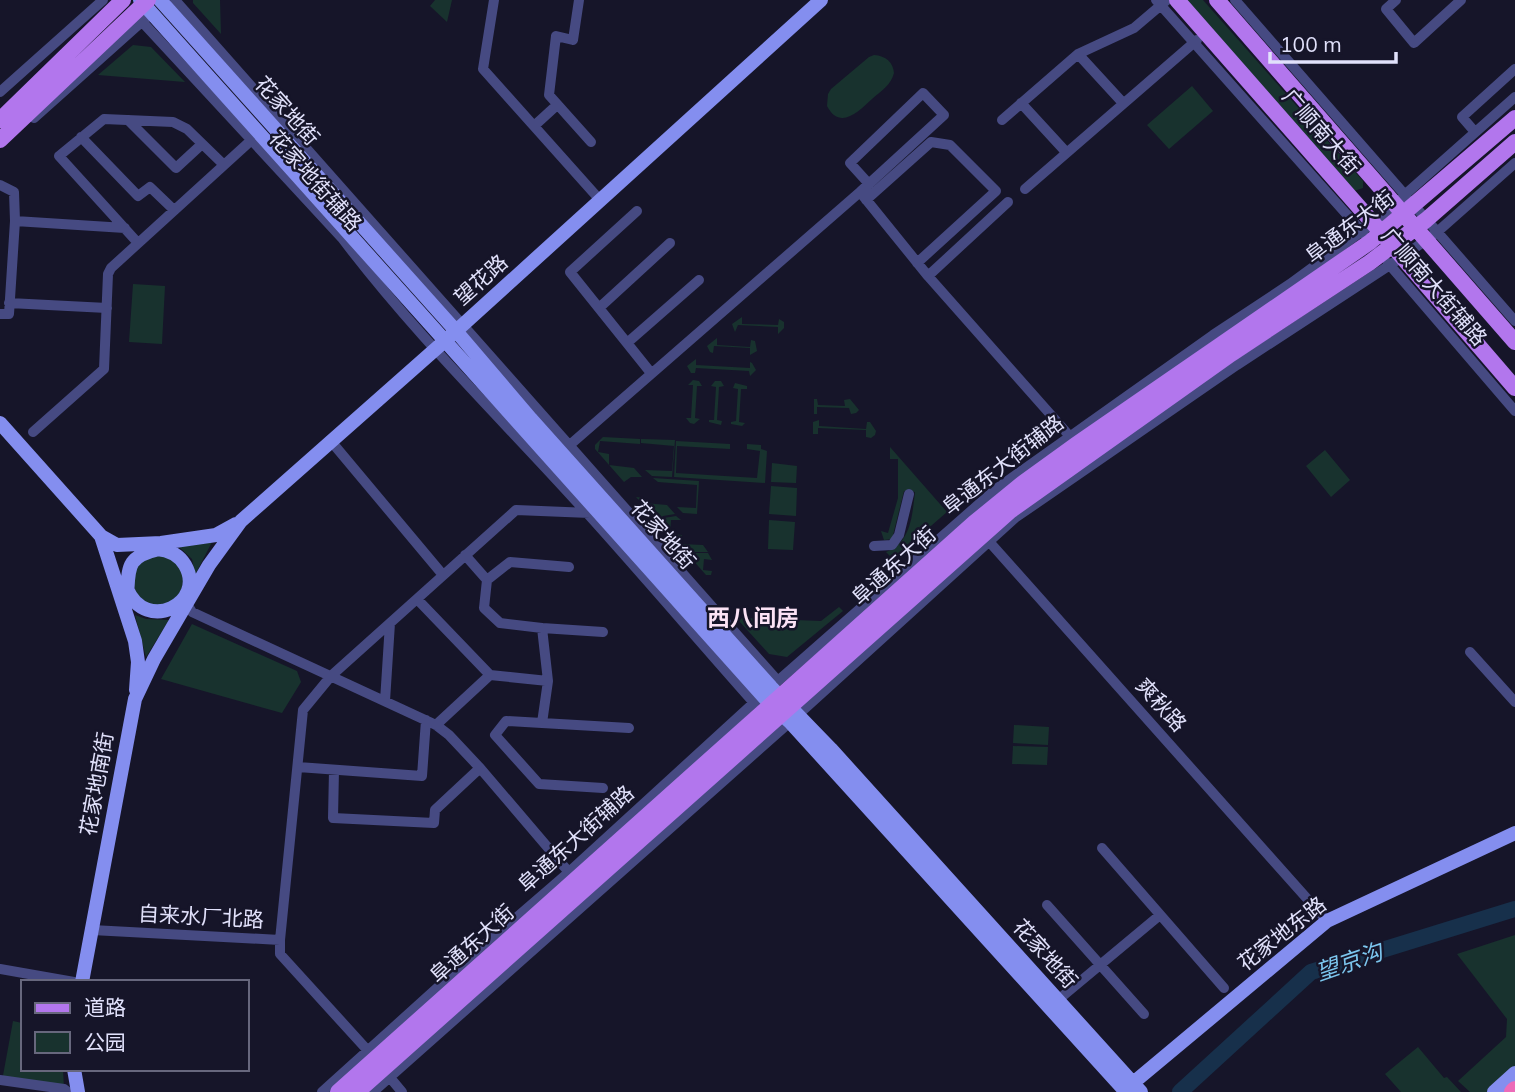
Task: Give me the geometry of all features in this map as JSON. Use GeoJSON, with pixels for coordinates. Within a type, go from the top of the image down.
{"type":"FeatureCollection","features":[{"type":"Feature","properties":{"kind":"main road","name":"望花路"},"geometry":{"type":"LineString","coordinates":[[186,600],[241,522],[821,0]]}},
{"type":"Feature","properties":{"kind":"main road","name":"广顺南大街"},"geometry":{"type":"LineString","coordinates":[[1217,0],[1257,36],[1365,172],[1403,205],[1515,342]]}},
{"type":"Feature","properties":{"kind":"main road","name":"广顺南大街"},"geometry":{"type":"LineString","coordinates":[[1165,1],[1346,192],[1382,244],[1515,388]]}},
{"type":"Feature","properties":{"kind":"main road"},"geometry":{"type":"LineString","coordinates":[[0,120],[150,5]]}},
{"type":"Feature","properties":{"kind":"main road"},"geometry":{"type":"LineString","coordinates":[[0,140],[150,5]]}},
{"type":"Feature","properties":{"kind":"main road","name":"花家地街"},"geometry":{"type":"LineString","coordinates":[[150,5],[256,136],[449,336],[565,449],[777,702],[1133,1089]]}},
{"type":"Feature","properties":{"kind":"main road","name":"花家地街"},"geometry":{"type":"LineString","coordinates":[[150,5],[449,336],[594,513],[777,702],[1058,1000],[1133,1089]]}},
{"type":"Feature","properties":{"kind":"main road","name":"阜通东大街"},"geometry":{"type":"LineString","coordinates":[[978,529],[1010,510],[1251,340],[1382,244],[1403,205],[1515,118]]}},
{"type":"Feature","properties":{"kind":"main road","name":"阜通东大街"},"geometry":{"type":"LineString","coordinates":[[356,1092],[379,1064],[572,876],[978,529],[1023,483],[1073,440],[1382,244],[1425,231],[1515,142]]}},
{"type":"Feature","properties":{"kind":"main road"},"geometry":{"type":"LineString","coordinates":[[1346,192],[1359,196],[1367,190],[1365,172]]}},
{"type":"Feature","properties":{"kind":"main road"},"geometry":{"type":"LineString","coordinates":[[0,423],[100,536],[137,651],[135,699]]}},
{"type":"Feature","properties":{"kind":"main road"},"geometry":{"type":"LineString","coordinates":[[100,536],[117,545],[172,541],[216,535],[241,522]]}},
{"type":"Feature","properties":{"kind":"main road"},"geometry":{"type":"LineString","coordinates":[[125,609],[130,566],[136,558],[172,541]]}},
{"type":"Feature","properties":{"kind":"main road"},"geometry":{"type":"LineString","coordinates":[[113,570],[127,585],[136,604],[155,612],[165,611],[186,600],[188,570],[174,554],[131,545]]}},
{"type":"Feature","properties":{"kind":"main road","name":"花家地南街"},"geometry":{"type":"LineString","coordinates":[[82,980],[135,699],[186,600]]}},
{"type":"Feature","properties":{"kind":"main road","name":"阜通东大街"},"geometry":{"type":"LineString","coordinates":[[338,1092],[379,1064],[777,702]]}},
{"type":"Feature","properties":{"kind":"main road","name":"花家地东路"},"geometry":{"type":"LineString","coordinates":[[1133,1089],[1327,921],[1515,833]]}},
{"type":"Feature","properties":{"kind":"main road"},"geometry":{"type":"LineString","coordinates":[[74,1071],[78,1092]]}},
{"type":"Feature","properties":{"kind":"main road"},"geometry":{"type":"LineString","coordinates":[[1494,1092],[1515,1073]]}},
{"type":"Feature","properties":{"kind":"street"},"geometry":{"type":"LineString","coordinates":[[0,92],[103,0]]}},
{"type":"Feature","properties":{"kind":"street"},"geometry":{"type":"LineString","coordinates":[[494,0],[482,69],[600,200]]}},
{"type":"Feature","properties":{"kind":"street"},"geometry":{"type":"LineString","coordinates":[[579,0],[573,40],[556,36],[549,95],[591,142]]}},
{"type":"Feature","properties":{"kind":"street","name":"广顺南大街辅路"},"geometry":{"type":"LineString","coordinates":[[1235,0],[1257,36],[1403,205]]}},
{"type":"Feature","properties":{"kind":"street"},"geometry":{"type":"LineString","coordinates":[[1396,0],[1386,9],[1414,43],[1461,0]]}},
{"type":"Feature","properties":{"kind":"street"},"geometry":{"type":"LineString","coordinates":[[1002,120],[1078,54],[1134,28],[1165,1]]}},
{"type":"Feature","properties":{"kind":"street"},"geometry":{"type":"LineString","coordinates":[[0,148],[150,5]]}},
{"type":"Feature","properties":{"kind":"street"},"geometry":{"type":"LineString","coordinates":[[1026,188],[1200,38]]}},
{"type":"Feature","properties":{"kind":"street","name":"广顺南大街辅路"},"geometry":{"type":"LineString","coordinates":[[1200,38],[1382,244],[1515,411]]}},
{"type":"Feature","properties":{"kind":"street"},"geometry":{"type":"LineString","coordinates":[[1078,54],[1123,103]]}},
{"type":"Feature","properties":{"kind":"street"},"geometry":{"type":"LineString","coordinates":[[1475,132],[1462,117],[1515,69]]}},
{"type":"Feature","properties":{"kind":"street"},"geometry":{"type":"LineString","coordinates":[[863,196],[869,184],[944,115],[923,93],[850,163],[869,184]]}},
{"type":"Feature","properties":{"kind":"street"},"geometry":{"type":"LineString","coordinates":[[1403,205],[1475,132],[1515,97]]}},
{"type":"Feature","properties":{"kind":"street"},"geometry":{"type":"LineString","coordinates":[[1021,103],[1066,152]]}},
{"type":"Feature","properties":{"kind":"street"},"geometry":{"type":"LineString","coordinates":[[534,126],[557,105]]}},
{"type":"Feature","properties":{"kind":"street"},"geometry":{"type":"LineString","coordinates":[[138,243],[59,156],[104,119],[173,122],[187,129],[224,165]]}},
{"type":"Feature","properties":{"kind":"street"},"geometry":{"type":"LineString","coordinates":[[128,120],[176,168],[202,144]]}},
{"type":"Feature","properties":{"kind":"street"},"geometry":{"type":"LineString","coordinates":[[33,432],[104,369],[108,274],[111,268],[256,136]]}},
{"type":"Feature","properties":{"kind":"street"},"geometry":{"type":"LineString","coordinates":[[81,137],[138,196],[150,187],[174,210]]}},
{"type":"Feature","properties":{"kind":"street"},"geometry":{"type":"LineString","coordinates":[[565,449],[651,373],[931,142],[950,145],[996,191],[917,263]]}},
{"type":"Feature","properties":{"kind":"street"},"geometry":{"type":"LineString","coordinates":[[1425,231],[1515,163]]}},
{"type":"Feature","properties":{"kind":"street"},"geometry":{"type":"LineString","coordinates":[[0,185],[14,192],[15,221],[9,314],[0,314]]}},
{"type":"Feature","properties":{"kind":"street"},"geometry":{"type":"LineString","coordinates":[[863,196],[928,276],[1073,440]]}},
{"type":"Feature","properties":{"kind":"street"},"geometry":{"type":"LineString","coordinates":[[928,276],[1008,202]]}},
{"type":"Feature","properties":{"kind":"street"},"geometry":{"type":"LineString","coordinates":[[637,211],[570,272],[651,373]]}},
{"type":"Feature","properties":{"kind":"street"},"geometry":{"type":"LineString","coordinates":[[15,221],[125,228]]}},
{"type":"Feature","properties":{"kind":"street","name":"广顺南大街辅路"},"geometry":{"type":"LineString","coordinates":[[1425,231],[1514,319]]}},
{"type":"Feature","properties":{"kind":"street"},"geometry":{"type":"LineString","coordinates":[[599,308],[670,243]]}},
{"type":"Feature","properties":{"kind":"street"},"geometry":{"type":"LineString","coordinates":[[627,343],[699,280]]}},
{"type":"Feature","properties":{"kind":"street"},"geometry":{"type":"LineString","coordinates":[[9,303],[107,308]]}},
{"type":"Feature","properties":{"kind":"street"},"geometry":{"type":"LineString","coordinates":[[330,440],[443,575]]}},
{"type":"Feature","properties":{"kind":"street"},"geometry":{"type":"LineString","coordinates":[[874,546],[892,545],[899,536],[909,494]]}},
{"type":"Feature","properties":{"kind":"street"},"geometry":{"type":"LineString","coordinates":[[280,940],[303,710],[331,676],[516,510],[594,513]]}},
{"type":"Feature","properties":{"kind":"street"},"geometry":{"type":"LineString","coordinates":[[777,702],[978,529]]}},
{"type":"Feature","properties":{"kind":"street","name":"阜通东大街辅路"},"geometry":{"type":"LineString","coordinates":[[777,702],[880,585],[978,529]]}},
{"type":"Feature","properties":{"kind":"street","name":"爽秋路"},"geometry":{"type":"LineString","coordinates":[[978,529],[1327,921]]}},
{"type":"Feature","properties":{"kind":"street"},"geometry":{"type":"LineString","coordinates":[[465,555],[487,580]]}},
{"type":"Feature","properties":{"kind":"street"},"geometry":{"type":"LineString","coordinates":[[569,567],[510,562],[487,580],[484,608],[500,624],[603,632]]}},
{"type":"Feature","properties":{"kind":"street"},"geometry":{"type":"LineString","coordinates":[[417,598],[490,675],[548,681]]}},
{"type":"Feature","properties":{"kind":"street"},"geometry":{"type":"LineString","coordinates":[[186,600],[192,612],[436,725],[480,768],[572,876]]}},
{"type":"Feature","properties":{"kind":"street"},"geometry":{"type":"LineString","coordinates":[[385,701],[390,623]]}},
{"type":"Feature","properties":{"kind":"street"},"geometry":{"type":"LineString","coordinates":[[541,723],[548,681],[542,628]]}},
{"type":"Feature","properties":{"kind":"street"},"geometry":{"type":"LineString","coordinates":[[1470,652],[1515,702]]}},
{"type":"Feature","properties":{"kind":"street"},"geometry":{"type":"LineString","coordinates":[[436,725],[490,675]]}},
{"type":"Feature","properties":{"kind":"street"},"geometry":{"type":"LineString","coordinates":[[298,767],[422,776],[426,720]]}},
{"type":"Feature","properties":{"kind":"street"},"geometry":{"type":"LineString","coordinates":[[603,788],[539,784],[495,735],[506,721],[629,728]]}},
{"type":"Feature","properties":{"kind":"street"},"geometry":{"type":"LineString","coordinates":[[334,770],[333,818],[434,823],[435,810],[480,768]]}},
{"type":"Feature","properties":{"kind":"street"},"geometry":{"type":"LineString","coordinates":[[1102,848],[1224,988]]}},
{"type":"Feature","properties":{"kind":"street"},"geometry":{"type":"LineString","coordinates":[[1047,905],[1144,1014]]}},
{"type":"Feature","properties":{"kind":"street"},"geometry":{"type":"LineString","coordinates":[[1058,1000],[1160,915]]}},
{"type":"Feature","properties":{"kind":"street","name":"自来水厂北路"},"geometry":{"type":"LineString","coordinates":[[92,930],[280,940],[280,954],[402,1092]]}},
{"type":"Feature","properties":{"kind":"street"},"geometry":{"type":"LineString","coordinates":[[0,969],[63,980]]}},
{"type":"Feature","properties":{"kind":"street"},"geometry":{"type":"LineString","coordinates":[[322,1092],[379,1064]]}},
{"type":"Feature","properties":{"kind":"street"},"geometry":{"type":"LineString","coordinates":[[373,1092],[379,1064]]}},
{"type":"Feature","properties":{"kind":"street"},"geometry":{"type":"LineString","coordinates":[[0,1080],[64,1089],[68,1092]]}},
{"type":"Feature","properties":{"kind":"green space"},"geometry":{"type":"Polygon","coordinates":[[[193,0],[220,0],[221,34],[193,3],[193,0]]]}},
{"type":"Feature","properties":{"kind":"green space"},"geometry":{"type":"Polygon","coordinates":[[[435,0],[452,0],[447,22],[430,6],[435,0]]]}},
{"type":"Feature","properties":{"kind":"green space"},"geometry":{"type":"Polygon","coordinates":[[[1186,0],[1203,0],[1363,181],[1363,188],[1354,191],[1186,0]]]}},
{"type":"Feature","properties":{"kind":"green space"},"geometry":{"type":"Polygon","coordinates":[[[133,45],[151,47],[185,82],[98,75],[133,45]]]}},
{"type":"Feature","properties":{"kind":"green space"},"geometry":{"type":"Polygon","coordinates":[[[874,55],[885,58],[890,63],[894,73],[891,81],[855,113],[844,118],[838,117],[827,106],[828,94],[874,55]]]}},
{"type":"Feature","properties":{"kind":"green space"},"geometry":{"type":"Polygon","coordinates":[[[1192,86],[1213,111],[1169,149],[1147,125],[1192,86]]]}},
{"type":"Feature","properties":{"kind":"green space"},"geometry":{"type":"Polygon","coordinates":[[[133,284],[165,286],[162,344],[129,342],[133,284]]]}},
{"type":"Feature","properties":{"kind":"green space"},"geometry":{"type":"Polygon","coordinates":[[[742,317],[742,324],[778,325],[779,319],[784,322],[784,328],[778,334],[778,327],[738,325],[735,332],[732,324],[742,317]]]}},
{"type":"Feature","properties":{"kind":"green space"},"geometry":{"type":"Polygon","coordinates":[[[717,338],[717,345],[750,347],[751,340],[755,341],[757,351],[750,355],[750,348],[714,346],[713,353],[710,352],[707,346],[717,338]]]}},
{"type":"Feature","properties":{"kind":"green space"},"geometry":{"type":"Polygon","coordinates":[[[696,359],[696,365],[750,368],[750,362],[756,370],[750,376],[749,371],[696,368],[695,373],[691,373],[687,366],[696,359]]]}},
{"type":"Feature","properties":{"kind":"green space"},"geometry":{"type":"Polygon","coordinates":[[[693,380],[699,381],[702,386],[697,386],[695,418],[700,419],[694,424],[686,418],[691,418],[693,385],[688,385],[693,380]]]}},
{"type":"Feature","properties":{"kind":"green space"},"geometry":{"type":"Polygon","coordinates":[[[715,381],[721,381],[724,386],[719,387],[717,420],[722,421],[721,425],[709,422],[714,420],[716,387],[711,386],[715,381]]]}},
{"type":"Feature","properties":{"kind":"green space"},"geometry":{"type":"Polygon","coordinates":[[[735,383],[747,386],[747,389],[741,389],[739,422],[745,423],[742,426],[731,424],[736,421],[738,389],[733,388],[735,383]]]}},
{"type":"Feature","properties":{"kind":"green space"},"geometry":{"type":"Polygon","coordinates":[[[814,399],[817,399],[818,405],[845,406],[844,400],[850,399],[859,410],[851,414],[849,408],[817,407],[817,414],[814,414],[814,399]]]}},
{"type":"Feature","properties":{"kind":"green space"},"geometry":{"type":"Polygon","coordinates":[[[819,420],[819,426],[866,429],[867,422],[870,422],[876,431],[871,438],[866,437],[866,430],[818,428],[818,434],[813,434],[813,422],[819,420]]]}},
{"type":"Feature","properties":{"kind":"green space"},"geometry":{"type":"Polygon","coordinates":[[[603,437],[640,439],[640,444],[600,441],[598,452],[609,454],[609,465],[595,449],[595,445],[603,437]]]}},
{"type":"Feature","properties":{"kind":"green space"},"geometry":{"type":"Polygon","coordinates":[[[641,439],[675,440],[672,477],[652,476],[645,470],[672,471],[674,446],[641,443],[641,439]]]}},
{"type":"Feature","properties":{"kind":"green space"},"geometry":{"type":"Polygon","coordinates":[[[676,441],[730,444],[730,449],[677,446],[676,473],[757,478],[760,451],[747,449],[747,444],[761,445],[761,449],[767,451],[765,483],[674,477],[676,441]]]}},
{"type":"Feature","properties":{"kind":"green space"},"geometry":{"type":"Polygon","coordinates":[[[890,447],[947,512],[893,559],[886,552],[901,542],[909,528],[915,492],[904,491],[892,539],[884,540],[881,531],[888,533],[898,498],[898,459],[890,459],[890,447]]]}},
{"type":"Feature","properties":{"kind":"green space"},"geometry":{"type":"Polygon","coordinates":[[[1325,450],[1350,480],[1331,497],[1306,466],[1325,450]]]}},
{"type":"Feature","properties":{"kind":"green space"},"geometry":{"type":"Polygon","coordinates":[[[772,463],[797,466],[796,483],[771,482],[772,463]]]}},
{"type":"Feature","properties":{"kind":"green space"},"geometry":{"type":"Polygon","coordinates":[[[609,465],[634,468],[642,477],[631,477],[624,482],[609,465]]]}},
{"type":"Feature","properties":{"kind":"green space"},"geometry":{"type":"Polygon","coordinates":[[[653,478],[699,481],[697,514],[683,513],[677,507],[696,508],[697,485],[658,482],[653,478]]]}},
{"type":"Feature","properties":{"kind":"green space"},"geometry":{"type":"Polygon","coordinates":[[[771,486],[797,488],[796,516],[769,514],[771,486]]]}},
{"type":"Feature","properties":{"kind":"green space"},"geometry":{"type":"Polygon","coordinates":[[[636,497],[644,498],[644,503],[667,505],[675,514],[663,516],[658,521],[636,497]]]}},
{"type":"Feature","properties":{"kind":"green space"},"geometry":{"type":"Polygon","coordinates":[[[676,516],[681,520],[671,520],[670,534],[682,535],[681,538],[673,538],[658,523],[664,518],[676,516]]]}},
{"type":"Feature","properties":{"kind":"green space"},"geometry":{"type":"Polygon","coordinates":[[[769,520],[795,522],[793,550],[768,549],[769,520]]]}},
{"type":"Feature","properties":{"kind":"green space"},"geometry":{"type":"Polygon","coordinates":[[[674,539],[681,539],[681,544],[703,545],[708,552],[695,552],[690,557],[674,539]]]}},
{"type":"Feature","properties":{"kind":"green space"},"geometry":{"type":"Polygon","coordinates":[[[212,542],[195,575],[192,559],[179,547],[212,542]]]}},
{"type":"Feature","properties":{"kind":"green space"},"geometry":{"type":"Polygon","coordinates":[[[696,553],[708,553],[712,560],[704,559],[703,570],[712,571],[711,575],[706,575],[691,558],[696,553]]]}},
{"type":"Feature","properties":{"kind":"green space"},"geometry":{"type":"Polygon","coordinates":[[[158,555],[175,563],[183,580],[175,597],[158,605],[141,597],[133,580],[141,563],[158,555]]]}},
{"type":"Feature","properties":{"kind":"green space"},"geometry":{"type":"Polygon","coordinates":[[[839,607],[843,611],[787,657],[769,654],[739,621],[742,618],[821,621],[839,607]]]}},
{"type":"Feature","properties":{"kind":"green space"},"geometry":{"type":"Polygon","coordinates":[[[135,615],[146,619],[169,620],[146,657],[135,615]]]}},
{"type":"Feature","properties":{"kind":"green space"},"geometry":{"type":"Polygon","coordinates":[[[192,624],[297,671],[301,682],[282,713],[161,679],[192,624]]]}},
{"type":"Feature","properties":{"kind":"green space"},"geometry":{"type":"Polygon","coordinates":[[[1014,725],[1049,727],[1048,745],[1013,743],[1014,725]]]}},
{"type":"Feature","properties":{"kind":"green space"},"geometry":{"type":"Polygon","coordinates":[[[1013,746],[1048,747],[1047,765],[1012,764],[1013,746]]]}},
{"type":"Feature","properties":{"kind":"green space"},"geometry":{"type":"Polygon","coordinates":[[[1515,935],[1515,1080],[1502,1092],[1470,1092],[1458,1081],[1506,1037],[1507,1019],[1457,954],[1515,935]]]}},
{"type":"Feature","properties":{"kind":"green space"},"geometry":{"type":"Polygon","coordinates":[[[13,1021],[21,1023],[21,1071],[63,1071],[64,1089],[2,1081],[13,1021]]]}},
{"type":"Feature","properties":{"kind":"green space"},"geometry":{"type":"Polygon","coordinates":[[[1418,1047],[1444,1078],[1447,1077],[1461,1092],[1401,1092],[1385,1074],[1418,1047]]]}},
{"type":"Feature","properties":{"kind":"waterway","name":"望京沟"},"geometry":{"type":"LineString","coordinates":[[1180,1092],[1311,972],[1515,909]]}},
{"type":"Feature","properties":{"kind":"district","name":"西八间房"},"geometry":{"type":"Point","coordinates":[753,618]}}]}
